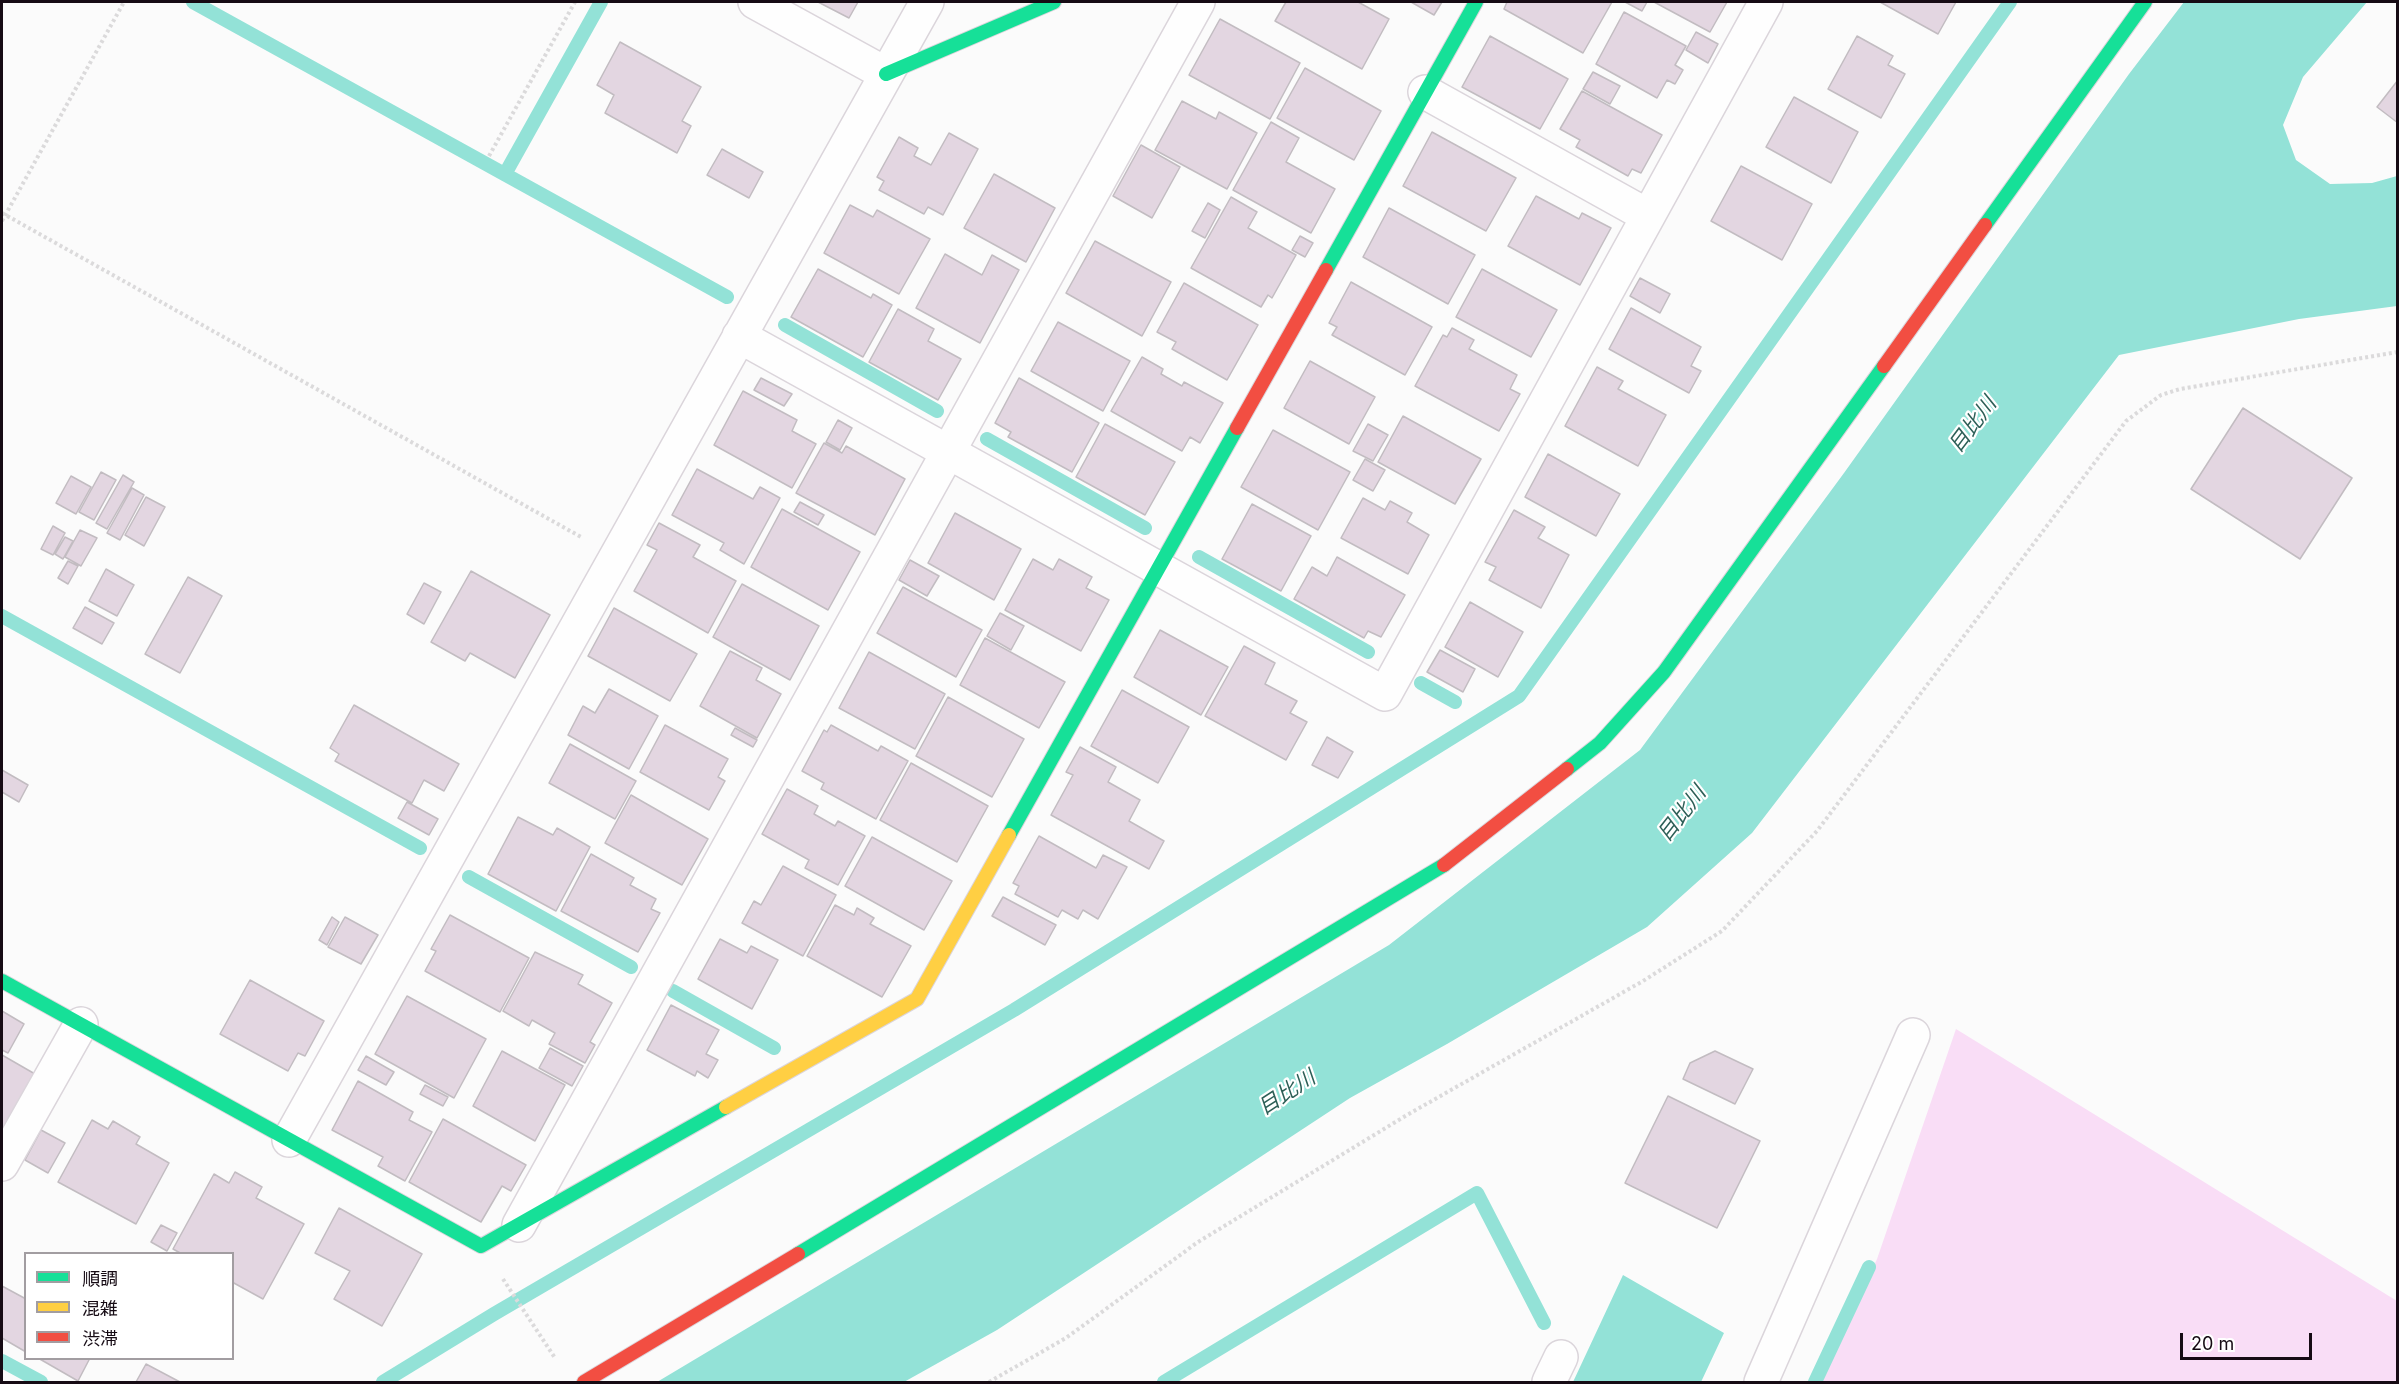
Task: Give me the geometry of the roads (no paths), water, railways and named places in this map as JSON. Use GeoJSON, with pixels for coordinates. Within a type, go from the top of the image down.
{"type":"FeatureCollection","features":[{"type":"Feature","properties":{"kind":"street"},"geometry":{"type":"LineString","coordinates":[[755,2],[886,74]]}},
{"type":"Feature","properties":{"kind":"street"},"geometry":{"type":"LineString","coordinates":[[289,1140],[927,2]]}},
{"type":"Feature","properties":{"kind":"street"},"geometry":{"type":"LineString","coordinates":[[886,74],[1054,2]]}},
{"type":"Feature","properties":{"kind":"street"},"geometry":{"type":"LineString","coordinates":[[519,1225],[1198,2]]}},
{"type":"Feature","properties":{"kind":"street"},"geometry":{"type":"LineString","coordinates":[[2,981],[481,1246],[917,999],[1476,2]]}},
{"type":"Feature","properties":{"kind":"street"},"geometry":{"type":"LineString","coordinates":[[739,336],[1385,694],[1767,2]]}},
{"type":"Feature","properties":{"kind":"street"},"geometry":{"type":"LineString","coordinates":[[584,1383],[1439,869],[1600,743],[1664,672],[2145,2]]}},
{"type":"Feature","properties":{"kind":"street"},"geometry":{"type":"LineString","coordinates":[[1425,92],[1648,216]]}},
{"type":"Feature","properties":{"kind":"street"},"geometry":{"type":"LineString","coordinates":[[2,1164],[81,1024]]}},
{"type":"Feature","properties":{"kind":"street"},"geometry":{"type":"LineString","coordinates":[[1761,1383],[1913,1035]]}},
{"type":"Feature","properties":{"kind":"water","name":"目比川"},"geometry":{"type":"Polygon","coordinates":[[[2184,2],[2367,2],[2303,77],[2283,125],[2296,160],[2330,184],[2372,183],[2397,176],[2397,306],[2299,319],[2119,355],[1752,833],[1647,927],[1350,1098],[997,1330],[904,1382],[657,1382],[1389,945],[1640,750],[1844,473],[2129,74],[2184,2]]]}},
{"type":"Feature","properties":{"kind":"water"},"geometry":{"type":"Polygon","coordinates":[[[1623,1275],[1724,1333],[1701,1382],[1573,1382],[1623,1275]]]}},
{"type":"Feature","properties":{"kind":"waterway"},"geometry":{"type":"LineString","coordinates":[[193,2],[727,297]]}},
{"type":"Feature","properties":{"kind":"waterway"},"geometry":{"type":"LineString","coordinates":[[505,174],[601,2]]}},
{"type":"Feature","properties":{"kind":"waterway"},"geometry":{"type":"LineString","coordinates":[[383,1382],[494,1314],[1014,1010],[1519,696],[2010,2]]}},
{"type":"Feature","properties":{"kind":"waterway"},"geometry":{"type":"LineString","coordinates":[[785,325],[937,411]]}},
{"type":"Feature","properties":{"kind":"waterway"},"geometry":{"type":"LineString","coordinates":[[987,439],[1145,528]]}},
{"type":"Feature","properties":{"kind":"waterway"},"geometry":{"type":"LineString","coordinates":[[1199,557],[1368,652]]}},
{"type":"Feature","properties":{"kind":"waterway"},"geometry":{"type":"LineString","coordinates":[[2,616],[420,848]]}},
{"type":"Feature","properties":{"kind":"waterway"},"geometry":{"type":"LineString","coordinates":[[1421,683],[1455,702]]}},
{"type":"Feature","properties":{"kind":"waterway"},"geometry":{"type":"LineString","coordinates":[[469,877],[631,967]]}},
{"type":"Feature","properties":{"kind":"waterway"},"geometry":{"type":"LineString","coordinates":[[673,991],[774,1048]]}},
{"type":"Feature","properties":{"kind":"waterway"},"geometry":{"type":"LineString","coordinates":[[1164,1382],[1477,1193],[1544,1323]]}},
{"type":"Feature","properties":{"kind":"waterway"},"geometry":{"type":"LineString","coordinates":[[1815,1382],[1869,1267]]}},
{"type":"Feature","properties":{"kind":"waterway"},"geometry":{"type":"LineString","coordinates":[[2,1361],[41,1382]]}}]}
